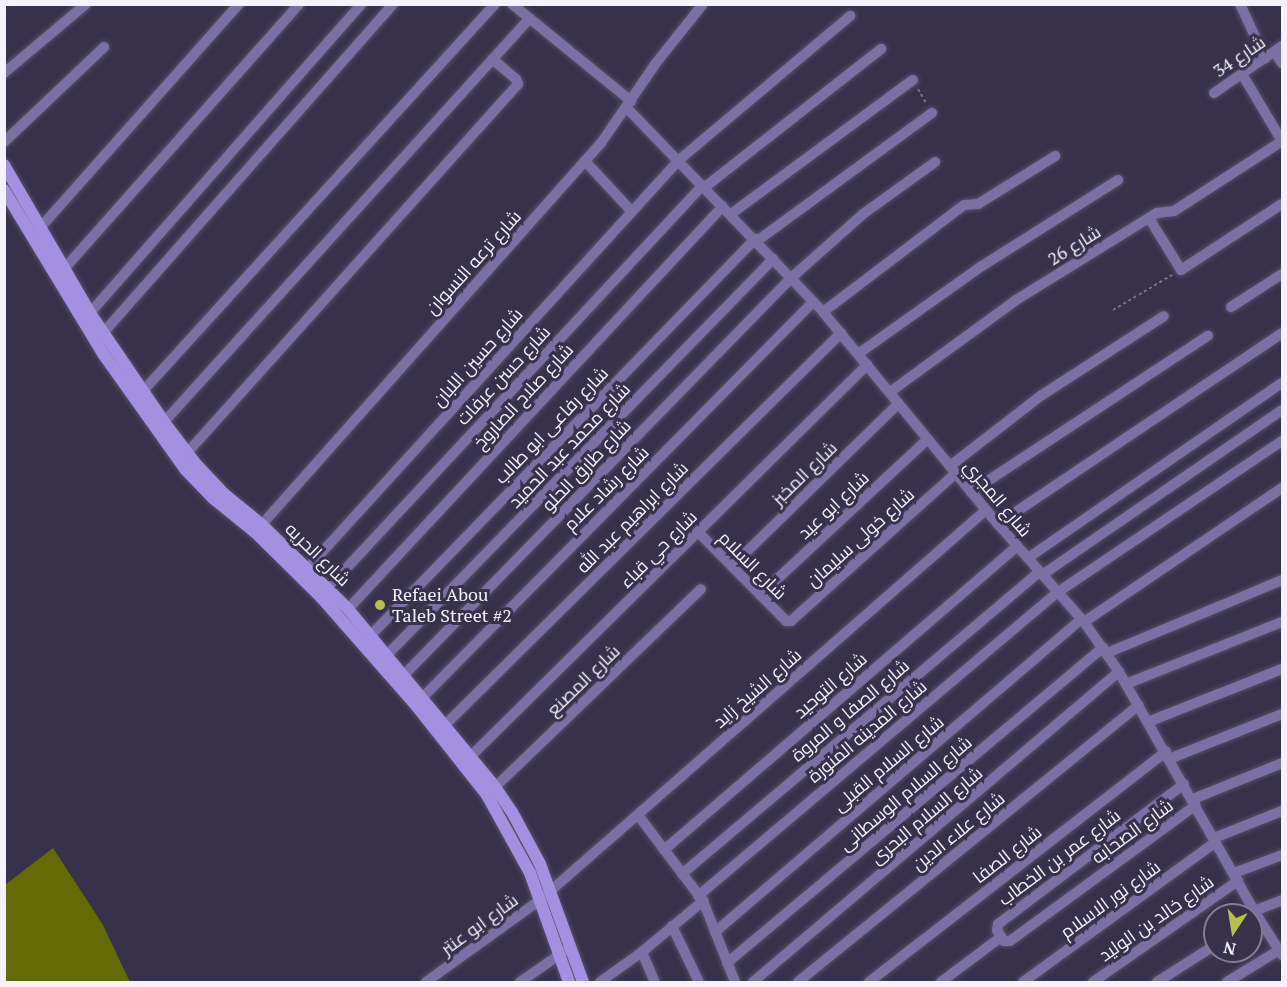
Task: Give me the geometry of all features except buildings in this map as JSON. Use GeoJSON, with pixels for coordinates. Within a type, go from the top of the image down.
{"type":"FeatureCollection","features":[{"type":"Feature","properties":{"kind":"main road","name":"شارع الحريه"},"geometry":{"type":"LineString","coordinates":[[5,167],[90,313],[187,453],[219,489],[304,572],[491,791],[527,838],[551,891],[583,982]]}},
{"type":"Feature","properties":{"kind":"main road","name":"شارع الحريه"},"geometry":{"type":"LineString","coordinates":[[4,190],[104,355],[150,422],[194,479],[258,528]]}},
{"type":"Feature","properties":{"kind":"main road","name":"شارع الحريه"},"geometry":{"type":"LineString","coordinates":[[304,572],[328,588],[348,609],[405,674],[471,756],[491,791],[517,846],[540,900],[568,982]]}},
{"type":"Feature","properties":{"kind":"street"},"geometry":{"type":"LineString","coordinates":[[4,73],[86,4]]}},
{"type":"Feature","properties":{"kind":"street"},"geometry":{"type":"LineString","coordinates":[[40,228],[239,4]]}},
{"type":"Feature","properties":{"kind":"street"},"geometry":{"type":"LineString","coordinates":[[64,269],[299,4]]}},
{"type":"Feature","properties":{"kind":"street"},"geometry":{"type":"LineString","coordinates":[[90,313],[361,4]]}},
{"type":"Feature","properties":{"kind":"street"},"geometry":{"type":"LineString","coordinates":[[104,332],[393,4]]}},
{"type":"Feature","properties":{"kind":"street"},"geometry":{"type":"LineString","coordinates":[[143,391],[495,4]]}},
{"type":"Feature","properties":{"kind":"street","name":"شارع المجري"},"geometry":{"type":"LineString","coordinates":[[512,4],[629,104],[823,312],[986,510],[1083,620],[1119,672],[1168,756],[1248,903]]}},
{"type":"Feature","properties":{"kind":"street","name":"شارع ترعه النسوان"},"geometry":{"type":"LineString","coordinates":[[258,528],[585,161],[629,104],[656,63],[703,4]]}},
{"type":"Feature","properties":{"kind":"street"},"geometry":{"type":"LineString","coordinates":[[1240,4],[1282,63]]}},
{"type":"Feature","properties":{"kind":"street","name":"شارع حسين اللبان"},"geometry":{"type":"LineString","coordinates":[[304,572],[679,160],[850,16]]}},
{"type":"Feature","properties":{"kind":"street"},"geometry":{"type":"LineString","coordinates":[[164,422],[529,19]]}},
{"type":"Feature","properties":{"kind":"street"},"geometry":{"type":"LineString","coordinates":[[4,142],[104,47]]}},
{"type":"Feature","properties":{"kind":"street","name":"شارع حسن عرفات"},"geometry":{"type":"LineString","coordinates":[[328,588],[704,186],[881,49]]}},
{"type":"Feature","properties":{"kind":"street","name":"شارع 34"},"geometry":{"type":"LineString","coordinates":[[1215,93],[1274,52]]}},
{"type":"Feature","properties":{"kind":"street"},"geometry":{"type":"LineString","coordinates":[[187,453],[518,84],[516,78],[492,59]]}},
{"type":"Feature","properties":{"kind":"street"},"geometry":{"type":"LineString","coordinates":[[1242,74],[1282,141]]}},
{"type":"Feature","properties":{"kind":"street"},"geometry":{"type":"LineString","coordinates":[[731,214],[913,80]]}},
{"type":"Feature","properties":{"kind":"street","name":"شارع رفاعى ابو طالب"},"geometry":{"type":"LineString","coordinates":[[371,635],[756,240],[932,113]]}},
{"type":"Feature","properties":{"kind":"street","name":"شارع 26"},"geometry":{"type":"LineString","coordinates":[[890,392],[1016,300],[1149,218],[1158,213],[1174,211],[1282,141]]}},
{"type":"Feature","properties":{"kind":"street"},"geometry":{"type":"LineString","coordinates":[[823,312],[964,205],[978,204],[1055,156]]}},
{"type":"Feature","properties":{"kind":"street"},"geometry":{"type":"LineString","coordinates":[[585,161],[632,212]]}},
{"type":"Feature","properties":{"kind":"street","name":"شارع طارق الحلو"},"geometry":{"type":"LineString","coordinates":[[405,674],[791,278],[870,209],[935,162]]}},
{"type":"Feature","properties":{"kind":"street"},"geometry":{"type":"LineString","coordinates":[[858,354],[982,266],[1118,180]]}},
{"type":"Feature","properties":{"kind":"street"},"geometry":{"type":"LineString","coordinates":[[1149,218],[1181,270],[1282,204]]}},
{"type":"Feature","properties":{"kind":"street","name":"شارع صلاح الصاروخ"},"geometry":{"type":"LineString","coordinates":[[348,609],[723,206]]}},
{"type":"Feature","properties":{"kind":"street","name":"شارع محمد عبد الحميد"},"geometry":{"type":"LineString","coordinates":[[388,654],[773,259]]}},
{"type":"Feature","properties":{"kind":"street"},"geometry":{"type":"LineString","coordinates":[[1231,307],[1282,274]]}},
{"type":"Feature","properties":{"kind":"street","name":"شارع رشاد علام"},"geometry":{"type":"LineString","coordinates":[[423,697],[813,302]]}},
{"type":"Feature","properties":{"kind":"street","name":"شارع خولى سليمان"},"geometry":{"type":"LineString","coordinates":[[786,621],[793,620],[953,470],[1050,389],[1164,316]]}},
{"type":"Feature","properties":{"kind":"street","name":"شارع ابراهيم عبد الله"},"geometry":{"type":"LineString","coordinates":[[446,724],[841,333]]}},
{"type":"Feature","properties":{"kind":"street"},"geometry":{"type":"LineString","coordinates":[[998,524],[1282,333]]}},
{"type":"Feature","properties":{"kind":"street"},"geometry":{"type":"LineString","coordinates":[[971,492],[1208,336]]}},
{"type":"Feature","properties":{"kind":"street","name":"شارع حي قباء"},"geometry":{"type":"LineString","coordinates":[[471,756],[867,365]]}},
{"type":"Feature","properties":{"kind":"street"},"geometry":{"type":"LineString","coordinates":[[1028,558],[1282,383]]}},
{"type":"Feature","properties":{"kind":"street","name":"شارع المخبز"},"geometry":{"type":"LineString","coordinates":[[732,566],[899,403]]}},
{"type":"Feature","properties":{"kind":"street","name":"شارع الصفا و المروة"},"geometry":{"type":"LineString","coordinates":[[682,874],[1041,573],[1282,410]]}},
{"type":"Feature","properties":{"kind":"street","name":"شارع ابو عيد"},"geometry":{"type":"LineString","coordinates":[[760,595],[928,439]]}},
{"type":"Feature","properties":{"kind":"street","name":"شارع المدينه المنورة"},"geometry":{"type":"LineString","coordinates":[[600,982],[616,977],[700,898],[1058,592],[1282,441]]}},
{"type":"Feature","properties":{"kind":"street","name":"شارع السلام القبلى"},"geometry":{"type":"LineString","coordinates":[[715,932],[1083,620],[1282,488]]}},
{"type":"Feature","properties":{"kind":"street","name":"شارع الشيخ زايد"},"geometry":{"type":"LineString","coordinates":[[551,891],[986,510]]}},
{"type":"Feature","properties":{"kind":"street","name":"شارع السلام"},"geometry":{"type":"LineString","coordinates":[[698,532],[786,621]]}},
{"type":"Feature","properties":{"kind":"street","name":"شارع التوحيد"},"geometry":{"type":"LineString","coordinates":[[664,850],[1017,546]]}},
{"type":"Feature","properties":{"kind":"street","name":"شارع السلام الوسطانى"},"geometry":{"type":"LineString","coordinates":[[727,963],[1105,650],[1282,580]]}},
{"type":"Feature","properties":{"kind":"street","name":"شارع المصنع"},"geometry":{"type":"LineString","coordinates":[[491,791],[701,589]]}},
{"type":"Feature","properties":{"kind":"street"},"geometry":{"type":"LineString","coordinates":[[1126,684],[1282,622]]}},
{"type":"Feature","properties":{"kind":"street"},"geometry":{"type":"LineString","coordinates":[[1148,722],[1282,669]]}},
{"type":"Feature","properties":{"kind":"street","name":"شارع السلام البحرى"},"geometry":{"type":"LineString","coordinates":[[753,982],[1119,672]]}},
{"type":"Feature","properties":{"kind":"street","name":"شارع علاء الدين"},"geometry":{"type":"LineString","coordinates":[[798,982],[1138,705]]}},
{"type":"Feature","properties":{"kind":"street","name":"شارع الصفا"},"geometry":{"type":"LineString","coordinates":[[869,982],[1168,756],[1282,714]]}},
{"type":"Feature","properties":{"kind":"street"},"geometry":{"type":"LineString","coordinates":[[1194,802],[1282,763]]}},
{"type":"Feature","properties":{"kind":"street","name":"شارع عمر بن الخطاب"},"geometry":{"type":"LineString","coordinates":[[941,982],[1001,937],[997,930],[998,924],[1184,784]]}},
{"type":"Feature","properties":{"kind":"street","name":"شارع الصحابه"},"geometry":{"type":"LineString","coordinates":[[1001,937],[1006,942],[1010,941],[1194,802]]}},
{"type":"Feature","properties":{"kind":"street","name":"شارع نور الاسلام"},"geometry":{"type":"LineString","coordinates":[[1023,982],[1215,840],[1282,811]]}},
{"type":"Feature","properties":{"kind":"street"},"geometry":{"type":"LineString","coordinates":[[638,815],[700,898],[735,982]]}},
{"type":"Feature","properties":{"kind":"street","name":"شارع خالد بن الوليد"},"geometry":{"type":"LineString","coordinates":[[1093,982],[1236,878],[1282,855]]}},
{"type":"Feature","properties":{"kind":"street","name":"شارع ابو عنتر"},"geometry":{"type":"LineString","coordinates":[[426,982],[551,891]]}},
{"type":"Feature","properties":{"kind":"street"},"geometry":{"type":"LineString","coordinates":[[1263,911],[1282,900]]}},
{"type":"Feature","properties":{"kind":"street"},"geometry":{"type":"LineString","coordinates":[[672,926],[699,982]]}},
{"type":"Feature","properties":{"kind":"street","name":"شارع المجري"},"geometry":{"type":"LineString","coordinates":[[1263,927],[1281,950]]}},
{"type":"Feature","properties":{"kind":"street"},"geometry":{"type":"LineString","coordinates":[[520,982],[570,947]]}},
{"type":"Feature","properties":{"kind":"street"},"geometry":{"type":"LineString","coordinates":[[1227,982],[1281,950]]}},
{"type":"Feature","properties":{"kind":"street"},"geometry":{"type":"LineString","coordinates":[[642,952],[656,982]]}},
{"type":"Feature","properties":{"kind":"street"},"geometry":{"type":"LineString","coordinates":[[1157,982],[1203,953]]}},
{"type":"Feature","properties":{"kind":"path"},"geometry":{"type":"LineString","coordinates":[[913,80],[932,113]]}},
{"type":"Feature","properties":{"kind":"path"},"geometry":{"type":"LineString","coordinates":[[1113,310],[1181,270]]}},
{"type":"Feature","properties":{"kind":"shaded area"},"geometry":{"type":"Polygon","coordinates":[[[53,848],[103,925],[130,982],[5,982],[5,885],[53,848]]]}},
{"type":"Feature","properties":{"kind":"place","name":"Refaei Abou Taleb Street #2"},"geometry":{"type":"Point","coordinates":[380,605]}}]}
